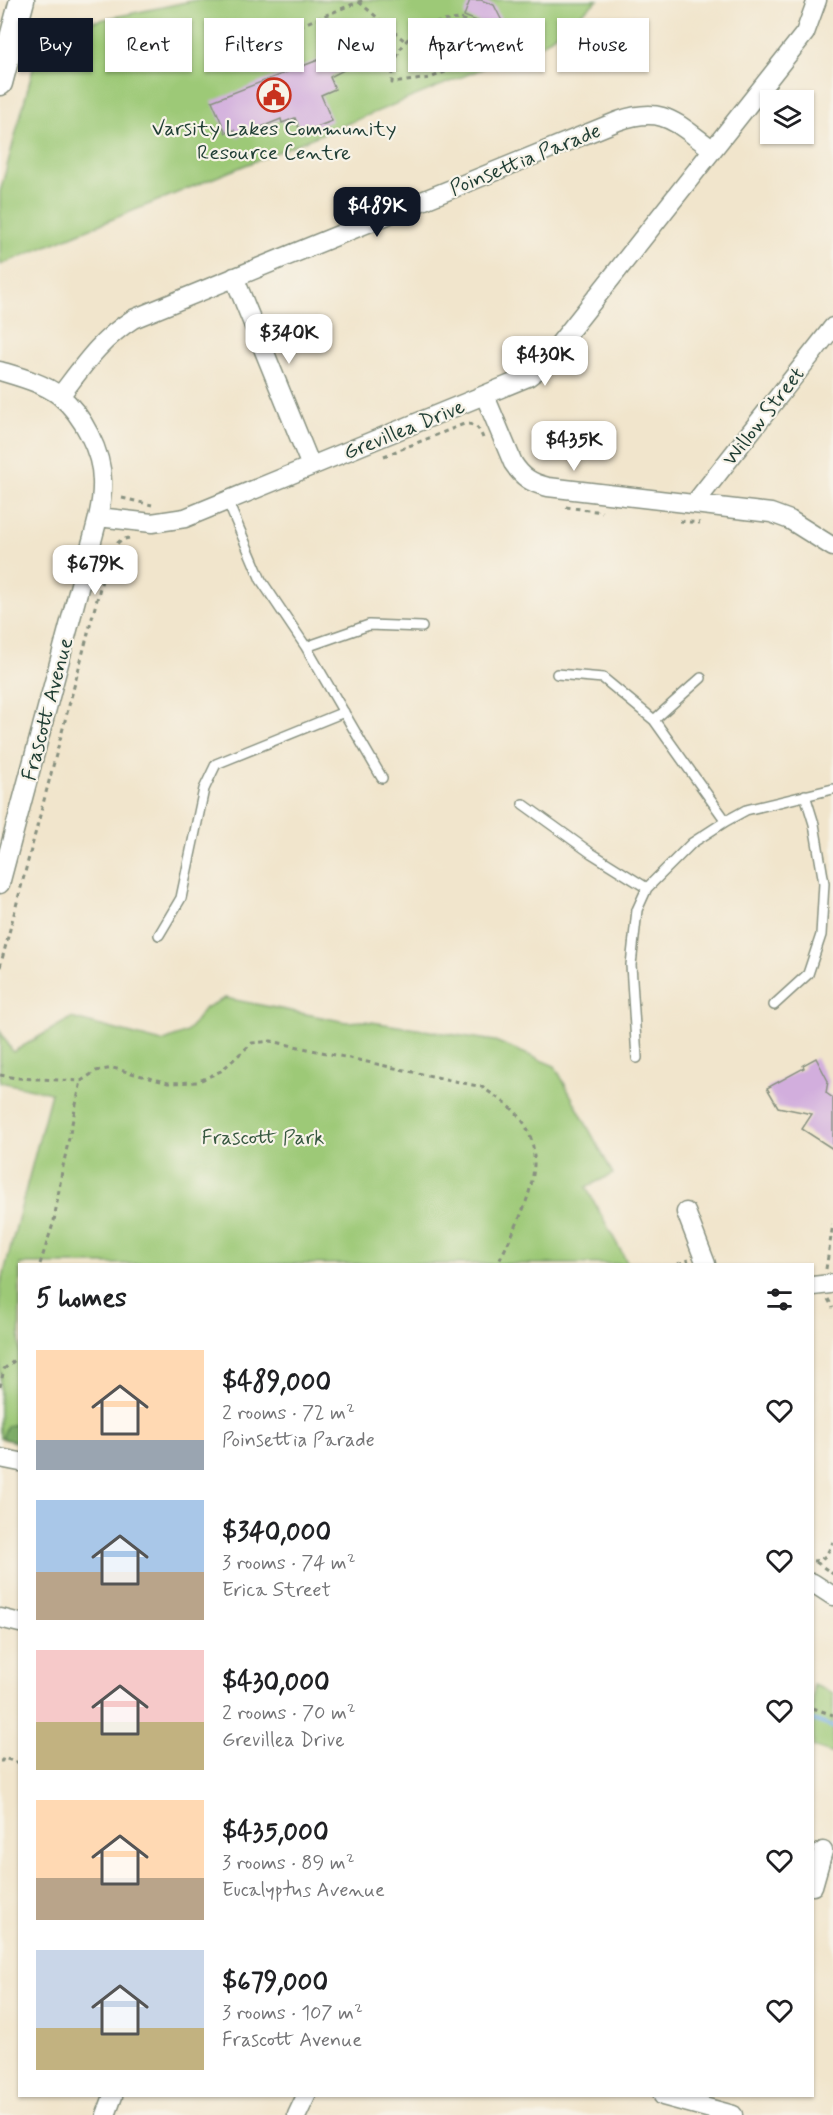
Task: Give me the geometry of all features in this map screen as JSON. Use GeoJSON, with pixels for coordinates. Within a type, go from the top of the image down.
{"type":"FeatureCollection","features":[{"type":"Feature","properties":{"kind":"street"},"geometry":{"type":"LineString","coordinates":[[0,83],[22,0]]}},
{"type":"Feature","properties":{"kind":"street","name":"Grevillea Drive"},"geometry":{"type":"LineString","coordinates":[[98,517],[152,523],[185,518],[528,377],[540,368],[805,33],[817,0]]}},
{"type":"Feature","properties":{"kind":"street","name":"Poinsettia Parade"},"geometry":{"type":"LineString","coordinates":[[60,396],[94,351],[112,333],[133,319],[637,115],[647,113],[664,116],[712,149]]}},
{"type":"Feature","properties":{"kind":"street"},"geometry":{"type":"LineString","coordinates":[[234,278],[310,466]]}},
{"type":"Feature","properties":{"kind":"street","name":"Willow Street"},"geometry":{"type":"LineString","coordinates":[[694,504],[833,327]]}},
{"type":"Feature","properties":{"kind":"street","name":"Frascott Avenue"},"geometry":{"type":"LineString","coordinates":[[0,372],[39,385],[60,396],[86,429],[95,446],[101,465],[102,482],[98,517],[0,884]]}},
{"type":"Feature","properties":{"kind":"street"},"geometry":{"type":"LineString","coordinates":[[484,396],[513,463],[519,473],[528,480],[548,487],[771,513],[790,520],[833,547]]}},
{"type":"Feature","properties":{"kind":"street"},"geometry":{"type":"LineString","coordinates":[[686,1212],[706,1263]]}},
{"type":"Feature","properties":{"kind":"street"},"geometry":{"type":"LineString","coordinates":[[0,1458],[18,1462]]}},
{"type":"Feature","properties":{"kind":"street"},"geometry":{"type":"LineString","coordinates":[[814,1583],[831,1591]]}},
{"type":"Feature","properties":{"kind":"street"},"geometry":{"type":"LineString","coordinates":[[0,1618],[18,1622]]}},
{"type":"Feature","properties":{"kind":"street"},"geometry":{"type":"LineString","coordinates":[[814,1882],[823,1851]]}},
{"type":"Feature","properties":{"kind":"street"},"geometry":{"type":"LineString","coordinates":[[106,2115],[113,2097]]}},
{"type":"Feature","properties":{"kind":"street"},"geometry":{"type":"LineString","coordinates":[[297,2115],[306,2097]]}},
{"type":"Feature","properties":{"kind":"street"},"geometry":{"type":"LineString","coordinates":[[667,2097],[733,2115]]}},
{"type":"Feature","properties":{"kind":"lane"},"geometry":{"type":"LineString","coordinates":[[227,500],[261,580],[306,647],[382,778]]}},
{"type":"Feature","properties":{"kind":"lane"},"geometry":{"type":"LineString","coordinates":[[306,647],[369,625],[422,627]]}},
{"type":"Feature","properties":{"kind":"lane"},"geometry":{"type":"LineString","coordinates":[[557,674],[603,678],[654,720],[726,821]]}},
{"type":"Feature","properties":{"kind":"lane"},"geometry":{"type":"LineString","coordinates":[[654,720],[701,678]]}},
{"type":"Feature","properties":{"kind":"lane"},"geometry":{"type":"LineString","coordinates":[[159,935],[181,898],[204,789],[216,764],[344,712]]}},
{"type":"Feature","properties":{"kind":"lane"},"geometry":{"type":"LineString","coordinates":[[638,1058],[631,965],[637,910],[647,888],[692,843],[746,810],[833,789]]}},
{"type":"Feature","properties":{"kind":"lane"},"geometry":{"type":"LineString","coordinates":[[774,1005],[808,974],[821,936],[824,883],[814,824],[805,795]]}},
{"type":"Feature","properties":{"kind":"lane"},"geometry":{"type":"LineString","coordinates":[[523,804],[591,853],[647,888]]}},
{"type":"Feature","properties":{"kind":"path"},"geometry":{"type":"LineString","coordinates":[[304,24],[361,1],[406,42]]}},
{"type":"Feature","properties":{"kind":"path"},"geometry":{"type":"LineString","coordinates":[[443,20],[461,20],[484,28],[500,40],[465,64],[430,78],[392,83],[393,68],[406,42],[424,27],[443,20]]}},
{"type":"Feature","properties":{"kind":"path"},"geometry":{"type":"LineString","coordinates":[[379,458],[464,424],[472,423],[485,444]]}},
{"type":"Feature","properties":{"kind":"path"},"geometry":{"type":"LineString","coordinates":[[122,498],[158,506]]}},
{"type":"Feature","properties":{"kind":"path"},"geometry":{"type":"LineString","coordinates":[[566,507],[609,512]]}},
{"type":"Feature","properties":{"kind":"path"},"geometry":{"type":"LineString","coordinates":[[670,520],[702,523]]}},
{"type":"Feature","properties":{"kind":"path"},"geometry":{"type":"LineString","coordinates":[[0,967],[110,550],[122,540],[138,538]]}},
{"type":"Feature","properties":{"kind":"path"},"geometry":{"type":"LineString","coordinates":[[0,1075],[81,1081],[96,1071],[113,1068],[168,1083],[197,1082],[221,1071],[252,1043],[271,1041],[482,1087],[519,1116],[528,1134],[534,1155],[534,1178],[498,1263]]}},
{"type":"Feature","properties":{"kind":"path"},"geometry":{"type":"LineString","coordinates":[[40,1263],[54,1221],[81,1081]]}},
{"type":"Feature","properties":{"kind":"path"},"geometry":{"type":"LineString","coordinates":[[0,1387],[4,1369],[18,1357]]}},
{"type":"Feature","properties":{"kind":"path"},"geometry":{"type":"LineString","coordinates":[[814,1562],[825,1557],[833,1542]]}},
{"type":"Feature","properties":{"kind":"path"},"geometry":{"type":"LineString","coordinates":[[814,1562],[833,1574]]}},
{"type":"Feature","properties":{"kind":"path"},"geometry":{"type":"LineString","coordinates":[[814,1708],[833,1715]]}},
{"type":"Feature","properties":{"kind":"path"},"geometry":{"type":"LineString","coordinates":[[0,1761],[3,1758],[18,1762]]}},
{"type":"Feature","properties":{"kind":"green space"},"geometry":{"type":"Polygon","coordinates":[[[196,0],[598,0],[576,18],[557,18],[557,33],[545,42],[545,18],[408,18],[408,72],[474,72],[0,265],[0,192],[32,72],[93,72],[93,22],[105,19],[105,72],[192,72],[192,18],[110,18],[196,0]]]}},
{"type":"Feature","properties":{"kind":"green space","name":"Frascott Park"},"geometry":{"type":"Polygon","coordinates":[[[225,998],[346,1022],[365,1021],[495,1041],[555,1066],[613,1174],[586,1187],[627,1263],[18,1263],[18,1443],[0,1438],[0,1288],[51,1093],[0,1082],[0,1031],[13,1052],[71,1018],[162,1042],[187,1032],[205,1008],[225,998]]]}},
{"type":"Feature","properties":{"kind":"green space"},"geometry":{"type":"Polygon","coordinates":[[[18,1424],[18,1443],[2,1438],[7,1426],[18,1424]]]}},
{"type":"Feature","properties":{"kind":"green space"},"geometry":{"type":"Polygon","coordinates":[[[814,1685],[833,1693],[833,1754],[814,1747],[814,1685]]]}},
{"type":"Feature","properties":{"kind":"building"},"geometry":{"type":"Polygon","coordinates":[[[470,0],[481,0],[494,5],[500,18],[469,18],[464,16],[470,0]]]}},
{"type":"Feature","properties":{"kind":"building","name":"Varsity Lakes Community Resource Centre"},"geometry":{"type":"Polygon","coordinates":[[[316,61],[316,72],[340,72],[330,77],[335,89],[321,95],[332,121],[301,133],[295,118],[282,123],[281,119],[237,137],[234,130],[226,133],[212,101],[287,72],[304,72],[304,65],[316,61]]]}},
{"type":"Feature","properties":{"kind":"building"},"geometry":{"type":"Polygon","coordinates":[[[816,1058],[828,1081],[826,1093],[833,1098],[833,1149],[802,1129],[812,1114],[778,1107],[767,1088],[804,1068],[803,1065],[816,1058]]]}},
{"type":"Feature","properties":{"kind":"waterway"},"geometry":{"type":"LineString","coordinates":[[814,1720],[833,1727]]}},
{"type":"Feature","properties":{"kind":"place","name":"Varsity Lakes Community Resource Centre"},"geometry":{"type":"Point","coordinates":[274,95]}}]}
